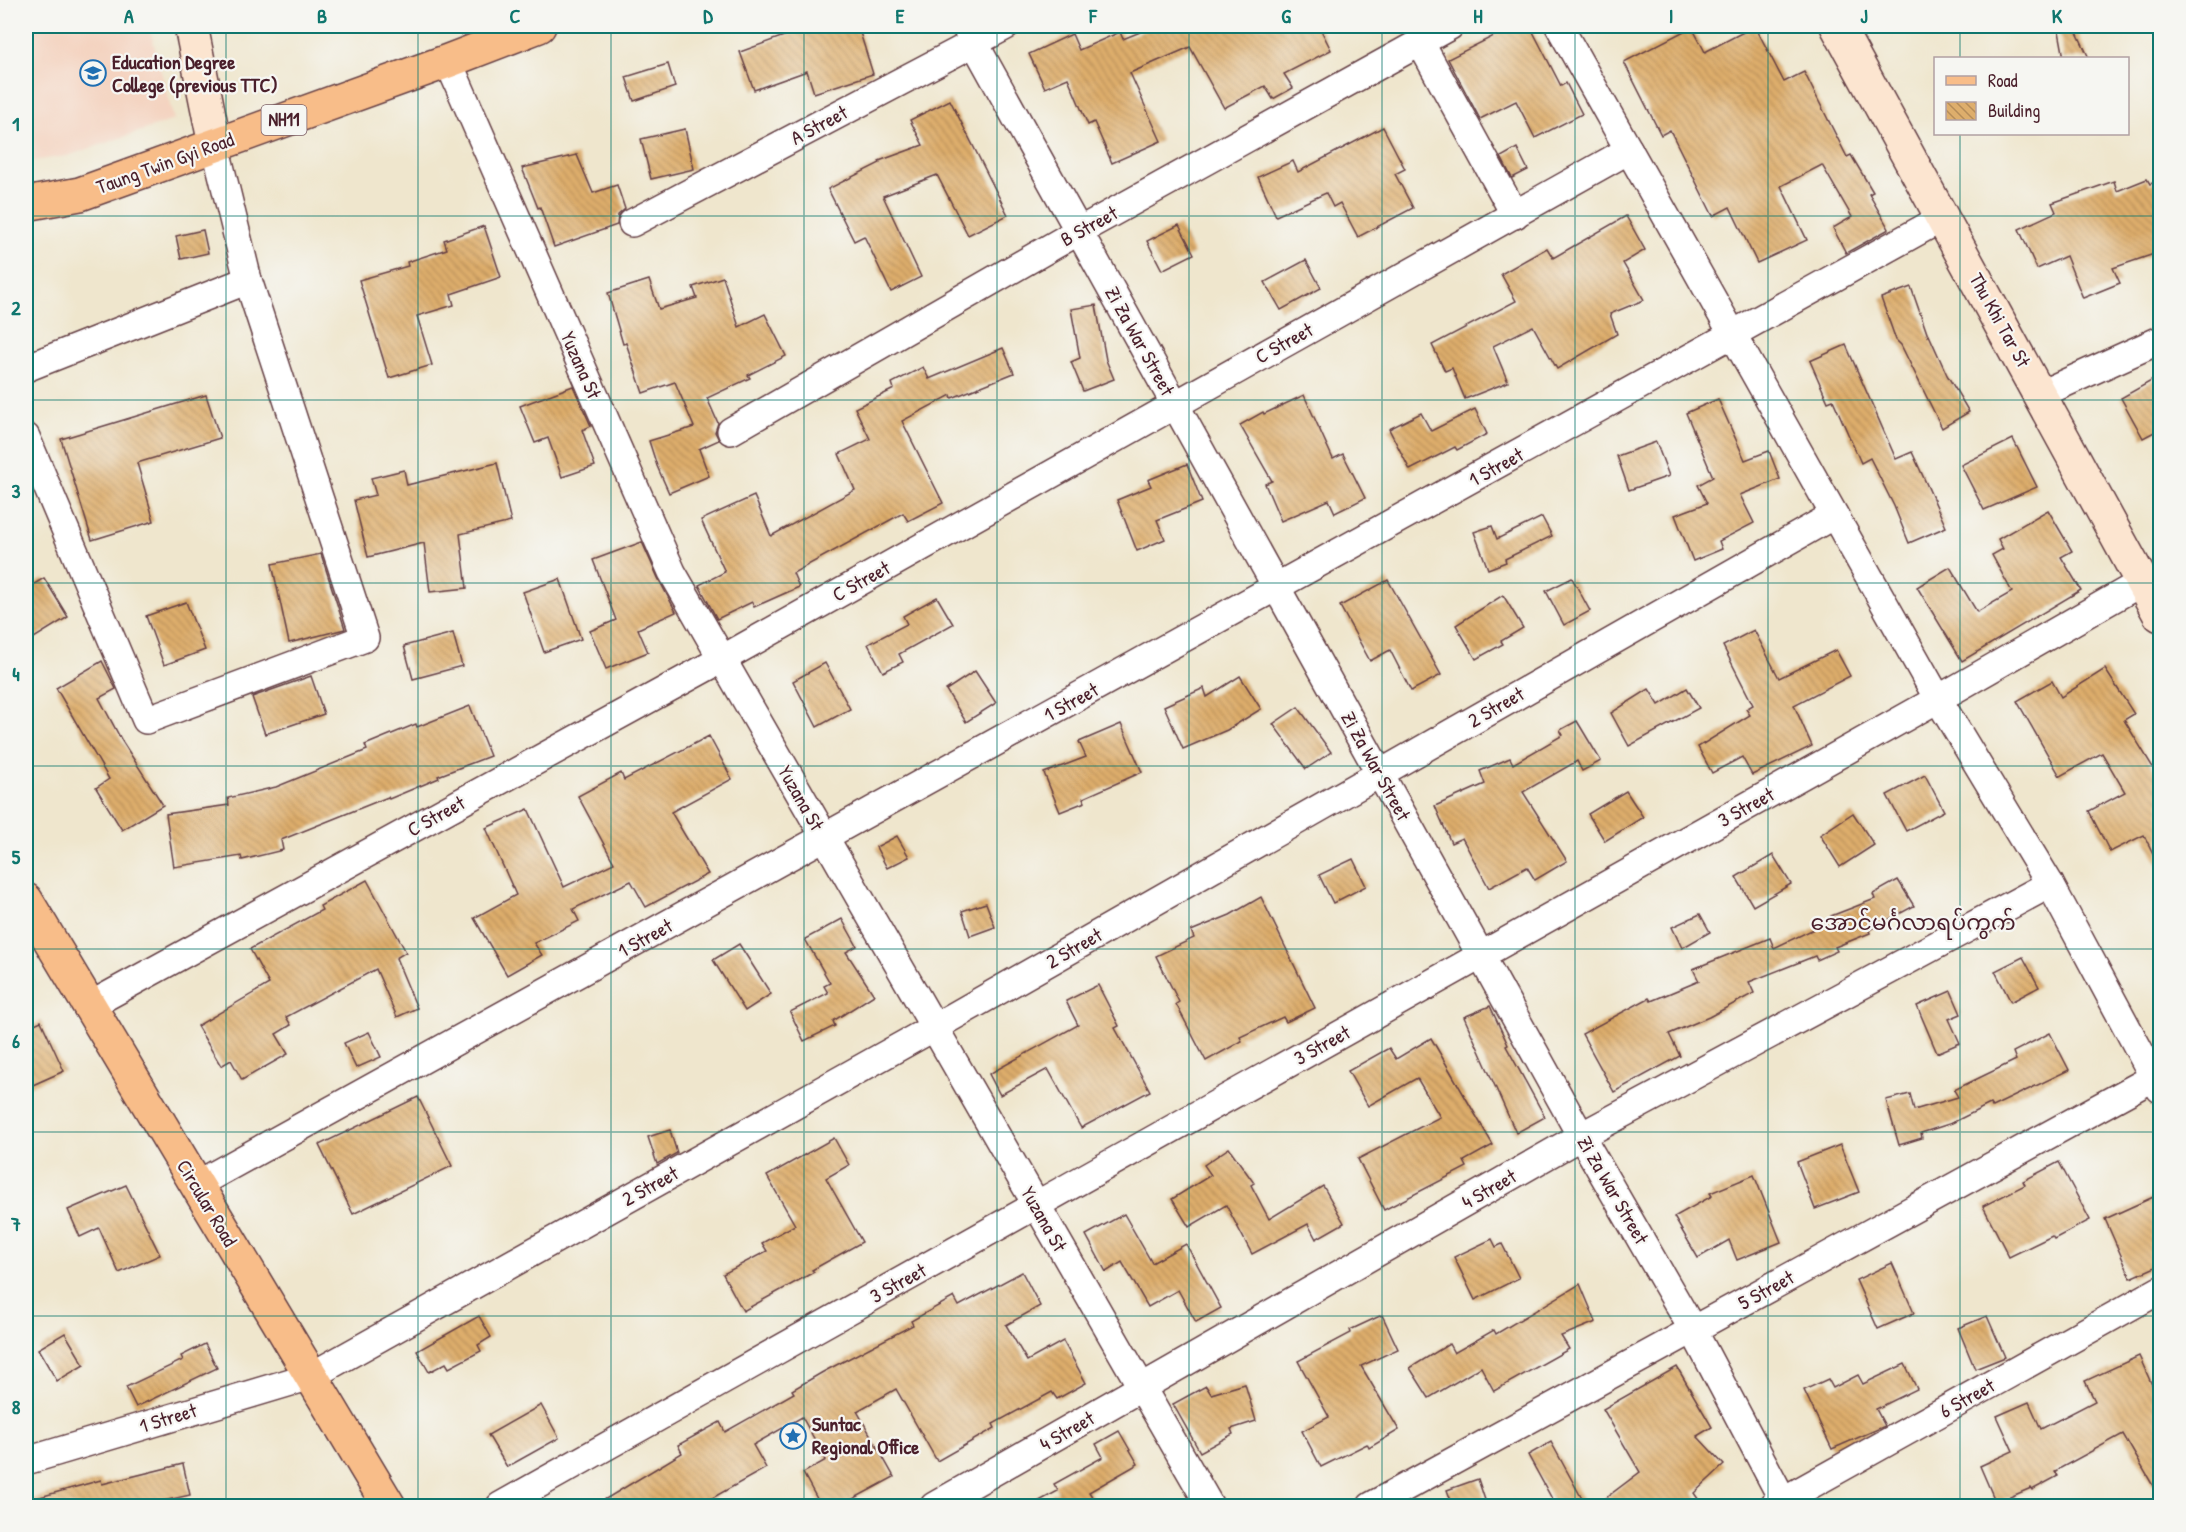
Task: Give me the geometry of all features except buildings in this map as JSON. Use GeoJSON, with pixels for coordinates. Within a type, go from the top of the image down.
{"type":"FeatureCollection","features":[{"type":"Feature","properties":{"kind":"main road","name":"Taung Twin Gyi Road"},"geometry":{"type":"LineString","coordinates":[[26,204],[80,194],[539,26]]}},
{"type":"Feature","properties":{"kind":"main road","name":"Circular Road"},"geometry":{"type":"LineString","coordinates":[[26,900],[389,1506]]}},
{"type":"Feature","properties":{"kind":"street"},"geometry":{"type":"LineString","coordinates":[[26,437],[146,720],[365,638],[248,280],[190,26]]}},
{"type":"Feature","properties":{"kind":"street","name":"A Street"},"geometry":{"type":"LineString","coordinates":[[632,223],[970,34],[1006,26]]}},
{"type":"Feature","properties":{"kind":"street","name":"B Street"},"geometry":{"type":"LineString","coordinates":[[731,431],[1079,231],[1450,26]]}},
{"type":"Feature","properties":{"kind":"street"},"geometry":{"type":"LineString","coordinates":[[1559,26],[1938,699],[2050,884],[2158,1080]]}},
{"type":"Feature","properties":{"kind":"street","name":"Thu Khi Tar St"},"geometry":{"type":"LineString","coordinates":[[1837,26],[1944,217],[2160,615]]}},
{"type":"Feature","properties":{"kind":"street","name":"Zi Za War Street"},"geometry":{"type":"LineString","coordinates":[[970,34],[1581,1136],[1693,1330],[1781,1505]]}},
{"type":"Feature","properties":{"kind":"street"},"geometry":{"type":"LineString","coordinates":[[1420,42],[1515,215]]}},
{"type":"Feature","properties":{"kind":"street","name":"Yuzana St"},"geometry":{"type":"LineString","coordinates":[[448,61],[672,573],[1210,1506]]}},
{"type":"Feature","properties":{"kind":"street","name":"C Street"},"geometry":{"type":"LineString","coordinates":[[89,1006],[722,660],[1629,150]]}},
{"type":"Feature","properties":{"kind":"street","name":"1 Street"},"geometry":{"type":"LineString","coordinates":[[196,1185],[825,839],[1944,217]]}},
{"type":"Feature","properties":{"kind":"street"},"geometry":{"type":"LineString","coordinates":[[26,368],[248,280]]}},
{"type":"Feature","properties":{"kind":"street"},"geometry":{"type":"LineString","coordinates":[[2041,394],[2160,340]]}},
{"type":"Feature","properties":{"kind":"street","name":"2 Street"},"geometry":{"type":"LineString","coordinates":[[311,1376],[933,1028],[1834,515]]}},
{"type":"Feature","properties":{"kind":"street","name":"3 Street"},"geometry":{"type":"LineString","coordinates":[[500,1506],[1938,699],[2142,582]]}},
{"type":"Feature","properties":{"kind":"street","name":"4 Street"},"geometry":{"type":"LineString","coordinates":[[934,1506],[1581,1136],[2050,884]]}},
{"type":"Feature","properties":{"kind":"street","name":"5 Street"},"geometry":{"type":"LineString","coordinates":[[1371,1506],[2158,1080]]}},
{"type":"Feature","properties":{"kind":"street","name":"6 Street"},"geometry":{"type":"LineString","coordinates":[[1781,1505],[2160,1290]]}},
{"type":"Feature","properties":{"kind":"street","name":"1 Street"},"geometry":{"type":"LineString","coordinates":[[26,1461],[311,1376]]}},
{"type":"Feature","properties":{"kind":"shaded area","name":"Education Degree College (previous TTC)"},"geometry":{"type":"Polygon","coordinates":[[[26,26],[149,26],[174,120],[67,156],[26,162],[26,26]]]}},
{"type":"Feature","properties":{"kind":"place","name":"Education Degree College (previous TTC)"},"geometry":{"type":"Point","coordinates":[93,73]}},
{"type":"Feature","properties":{"kind":"place","name":"Suntac Regional Office"},"geometry":{"type":"Point","coordinates":[793,1436]}},
{"type":"Feature","properties":{"kind":"district","name":"အောင်မင်္ဂလာရပ်ကွက်"},"geometry":{"type":"Point","coordinates":[1913,922]}}]}
